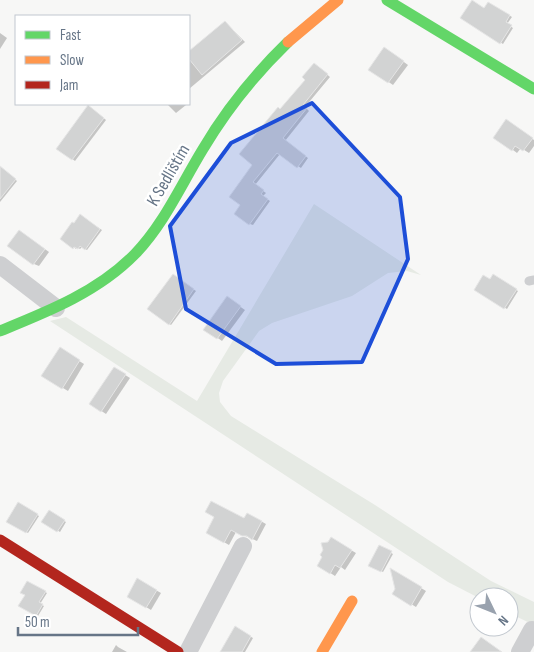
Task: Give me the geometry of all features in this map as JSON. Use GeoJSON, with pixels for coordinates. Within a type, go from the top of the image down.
{"type":"FeatureCollection","features":[{"type":"Feature","properties":{"kind":"street","name":"K Sedlištím"},"geometry":{"type":"LineString","coordinates":[[0,331],[56,308],[112,273],[143,245],[158,227],[221,121],[252,78],[298,33],[338,0]]}},
{"type":"Feature","properties":{"kind":"street"},"geometry":{"type":"LineString","coordinates":[[387,0],[534,90]]}},
{"type":"Feature","properties":{"kind":"street"},"geometry":{"type":"LineString","coordinates":[[0,264],[56,308]]}},
{"type":"Feature","properties":{"kind":"street"},"geometry":{"type":"LineString","coordinates":[[0,540],[171,650]]}},
{"type":"Feature","properties":{"kind":"street"},"geometry":{"type":"LineString","coordinates":[[188,652],[243,546]]}},
{"type":"Feature","properties":{"kind":"street"},"geometry":{"type":"LineString","coordinates":[[322,652],[352,601]]}},
{"type":"Feature","properties":{"kind":"street"},"geometry":{"type":"LineString","coordinates":[[520,652],[532,630]]}},
{"type":"Feature","properties":{"kind":"highlighted area"},"geometry":{"type":"Polygon","coordinates":[[[312,103],[400,197],[408,259],[362,362],[276,364],[186,309],[170,226],[231,143],[312,103]]]}},
{"type":"Feature","properties":{"kind":"shaded area"},"geometry":{"type":"Polygon","coordinates":[[[314,204],[421,275],[407,271],[388,273],[352,296],[272,323],[259,331],[223,381],[219,393],[220,402],[231,416],[503,587],[469,587],[469,593],[448,582],[50,321],[66,317],[197,401],[314,204]]]}},
{"type":"Feature","properties":{"kind":"shaded area"},"geometry":{"type":"Polygon","coordinates":[[[519,595],[534,602],[534,625],[519,618],[519,595]]]}},
{"type":"Feature","properties":{"kind":"building"},"geometry":{"type":"Polygon","coordinates":[[[472,0],[484,8],[488,2],[510,15],[506,22],[512,25],[500,44],[460,18],[472,0]]]}},
{"type":"Feature","properties":{"kind":"building"},"geometry":{"type":"Polygon","coordinates":[[[225,21],[242,40],[202,75],[190,60],[190,50],[225,21]]]}},
{"type":"Feature","properties":{"kind":"building"},"geometry":{"type":"Polygon","coordinates":[[[384,47],[404,61],[388,83],[368,70],[384,47]]]}},
{"type":"Feature","properties":{"kind":"building"},"geometry":{"type":"Polygon","coordinates":[[[314,63],[328,74],[303,105],[307,108],[283,138],[306,156],[297,168],[277,153],[253,182],[264,190],[261,194],[268,199],[249,225],[234,214],[240,205],[229,197],[252,165],[239,154],[278,107],[280,109],[305,80],[302,77],[314,63]]]}},
{"type":"Feature","properties":{"kind":"building"},"geometry":{"type":"Polygon","coordinates":[[[88,105],[104,118],[72,160],[56,149],[88,105]]]}},
{"type":"Feature","properties":{"kind":"building"},"geometry":{"type":"Polygon","coordinates":[[[506,119],[533,138],[523,151],[515,146],[512,151],[493,138],[506,119]]]}},
{"type":"Feature","properties":{"kind":"building"},"geometry":{"type":"Polygon","coordinates":[[[0,166],[16,179],[0,199],[0,166]]]}},
{"type":"Feature","properties":{"kind":"building"},"geometry":{"type":"Polygon","coordinates":[[[80,214],[100,229],[85,250],[80,246],[78,249],[74,247],[73,249],[60,239],[80,214]]]}},
{"type":"Feature","properties":{"kind":"building"},"geometry":{"type":"Polygon","coordinates":[[[19,230],[45,249],[33,265],[7,246],[19,230]]]}},
{"type":"Feature","properties":{"kind":"building"},"geometry":{"type":"Polygon","coordinates":[[[173,274],[194,289],[169,325],[147,309],[173,274]]]}},
{"type":"Feature","properties":{"kind":"building"},"geometry":{"type":"Polygon","coordinates":[[[493,274],[517,289],[504,309],[474,290],[483,275],[490,279],[493,274]]]}},
{"type":"Feature","properties":{"kind":"building"},"geometry":{"type":"Polygon","coordinates":[[[227,296],[241,306],[217,339],[203,330],[227,296]]]}},
{"type":"Feature","properties":{"kind":"building"},"geometry":{"type":"Polygon","coordinates":[[[60,347],[80,360],[62,389],[41,376],[60,347]]]}},
{"type":"Feature","properties":{"kind":"building"},"geometry":{"type":"Polygon","coordinates":[[[114,367],[126,374],[101,412],[89,404],[114,367]]]}},
{"type":"Feature","properties":{"kind":"building"},"geometry":{"type":"Polygon","coordinates":[[[211,501],[244,518],[247,513],[262,521],[252,540],[231,530],[224,543],[206,533],[214,517],[205,512],[211,501]]]}},
{"type":"Feature","properties":{"kind":"building"},"geometry":{"type":"Polygon","coordinates":[[[18,502],[38,514],[26,533],[6,522],[18,502]]]}},
{"type":"Feature","properties":{"kind":"building"},"geometry":{"type":"Polygon","coordinates":[[[49,510],[65,520],[57,532],[41,522],[49,510]]]}},
{"type":"Feature","properties":{"kind":"building"},"geometry":{"type":"Polygon","coordinates":[[[331,537],[352,550],[340,568],[335,565],[330,574],[317,566],[322,557],[320,555],[323,550],[321,543],[328,542],[331,537]]]}},
{"type":"Feature","properties":{"kind":"building"},"geometry":{"type":"Polygon","coordinates":[[[379,545],[392,551],[381,572],[368,566],[379,545]]]}},
{"type":"Feature","properties":{"kind":"building"},"geometry":{"type":"Polygon","coordinates":[[[390,568],[422,587],[411,606],[392,594],[395,589],[390,568]]]}},
{"type":"Feature","properties":{"kind":"building"},"geometry":{"type":"Polygon","coordinates":[[[137,578],[157,590],[146,608],[127,597],[137,578]]]}},
{"type":"Feature","properties":{"kind":"building"},"geometry":{"type":"Polygon","coordinates":[[[27,581],[46,591],[39,602],[43,604],[36,616],[18,606],[25,595],[20,593],[27,581]]]}},
{"type":"Feature","properties":{"kind":"building"},"geometry":{"type":"Polygon","coordinates":[[[235,626],[251,636],[242,652],[220,652],[235,626]]]}},
{"type":"Feature","properties":{"kind":"building"},"geometry":{"type":"Polygon","coordinates":[[[481,637],[502,652],[470,652],[481,637]]]}},
{"type":"Feature","properties":{"kind":"traffic: fast"},"geometry":{"type":"LineString","coordinates":[[387,0],[534,89]]}},
{"type":"Feature","properties":{"kind":"traffic: fast"},"geometry":{"type":"LineString","coordinates":[[0,331],[71,300],[105,279],[135,254],[155,230],[231,106],[288,42]]}},
{"type":"Feature","properties":{"kind":"traffic: slow"},"geometry":{"type":"LineString","coordinates":[[288,42],[338,0]]}},
{"type":"Feature","properties":{"kind":"traffic: slow"},"geometry":{"type":"LineString","coordinates":[[322,652],[352,601]]}},
{"type":"Feature","properties":{"kind":"traffic: jam"},"geometry":{"type":"LineString","coordinates":[[0,540],[178,652]]}}]}
